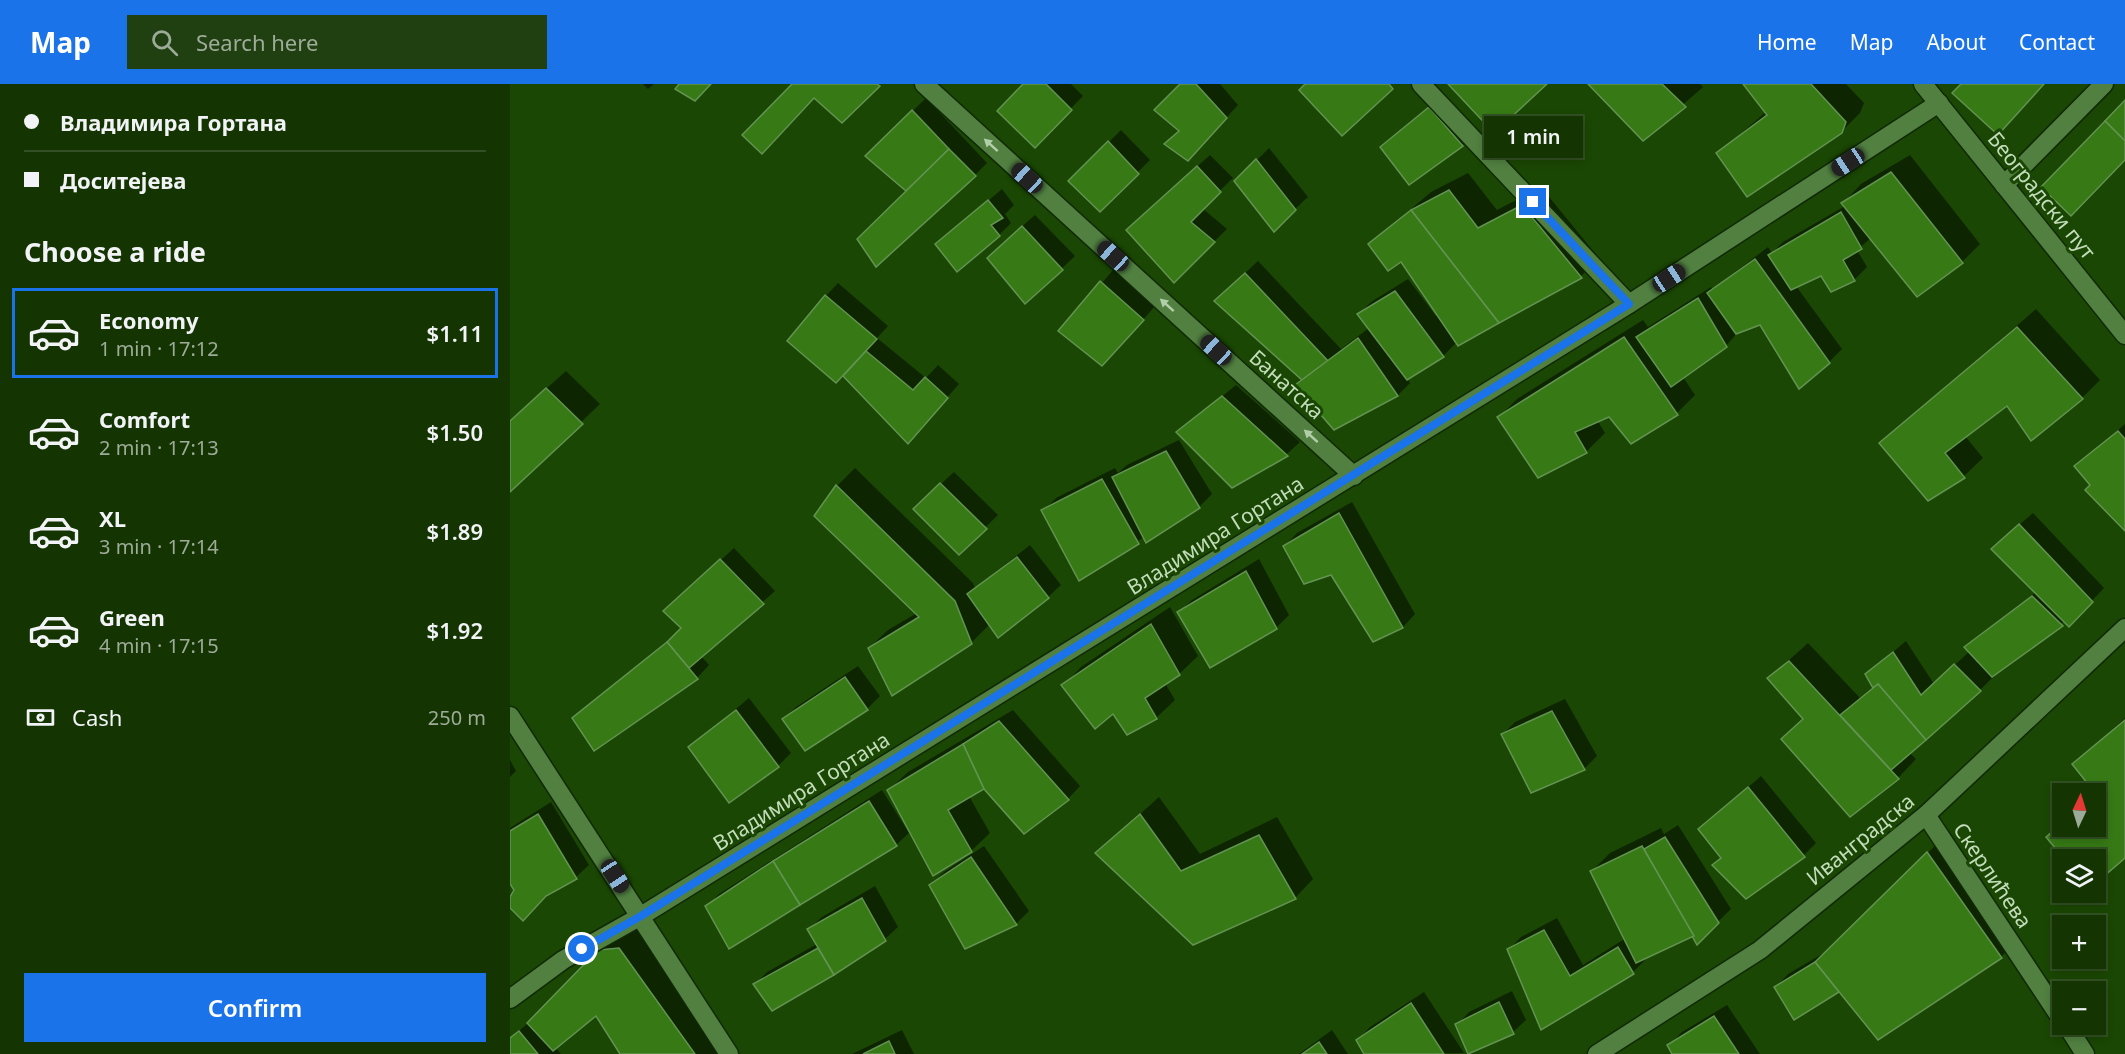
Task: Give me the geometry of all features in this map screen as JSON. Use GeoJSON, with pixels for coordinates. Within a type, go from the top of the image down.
{"type":"FeatureCollection","features":[{"type":"Feature","properties":{"kind":"street","name":"Банатска"},"geometry":{"type":"LineString","coordinates":[[924,84],[1354,476]]}},
{"type":"Feature","properties":{"kind":"street"},"geometry":{"type":"LineString","coordinates":[[1421,84],[1629,304]]}},
{"type":"Feature","properties":{"kind":"street","name":"Београдски пут"},"geometry":{"type":"LineString","coordinates":[[1923,84],[2125,335]]}},
{"type":"Feature","properties":{"kind":"street"},"geometry":{"type":"LineString","coordinates":[[2004,185],[2104,84]]}},
{"type":"Feature","properties":{"kind":"street","name":"Владимира Гортана"},"geometry":{"type":"LineString","coordinates":[[510,999],[562,960],[641,916],[1629,304],[1939,103]]}},
{"type":"Feature","properties":{"kind":"street","name":"Иванградска"},"geometry":{"type":"LineString","coordinates":[[1597,1054],[1760,950],[1926,815],[2125,628]]}},
{"type":"Feature","properties":{"kind":"street"},"geometry":{"type":"LineString","coordinates":[[510,716],[729,1054]]}},
{"type":"Feature","properties":{"kind":"street","name":"Скерлићева"},"geometry":{"type":"LineString","coordinates":[[1926,815],[2052,1005]]}},
{"type":"Feature","properties":{"kind":"street"},"geometry":{"type":"LineString","coordinates":[[2073,1035],[2085,1054]]}},
{"type":"Feature","properties":{"kind":"building"},"geometry":{"type":"Polygon","coordinates":[[[679,84],[711,84],[695,101],[675,89],[679,84]]]}},
{"type":"Feature","properties":{"kind":"building"},"geometry":{"type":"Polygon","coordinates":[[[792,84],[877,84],[880,86],[842,123],[814,98],[762,154],[742,135],[792,84]]]}},
{"type":"Feature","properties":{"kind":"building"},"geometry":{"type":"Polygon","coordinates":[[[1023,84],[1046,84],[1072,110],[1035,148],[997,111],[1023,84]]]}},
{"type":"Feature","properties":{"kind":"building"},"geometry":{"type":"Polygon","coordinates":[[[1180,84],[1196,84],[1227,118],[1188,161],[1164,144],[1179,131],[1154,110],[1180,84]]]}},
{"type":"Feature","properties":{"kind":"building"},"geometry":{"type":"Polygon","coordinates":[[[1305,84],[1389,84],[1393,89],[1342,136],[1299,90],[1305,84]]]}},
{"type":"Feature","properties":{"kind":"building"},"geometry":{"type":"Polygon","coordinates":[[[1448,84],[1547,84],[1494,133],[1448,84]]]}},
{"type":"Feature","properties":{"kind":"building"},"geometry":{"type":"Polygon","coordinates":[[[1588,84],[1662,84],[1686,107],[1643,141],[1588,84]]]}},
{"type":"Feature","properties":{"kind":"building"},"geometry":{"type":"Polygon","coordinates":[[[1743,84],[1811,84],[1846,122],[1842,133],[1747,197],[1716,153],[1767,115],[1743,84]]]}},
{"type":"Feature","properties":{"kind":"building"},"geometry":{"type":"Polygon","coordinates":[[[1961,84],[2044,84],[1998,135],[1952,93],[1961,84]]]}},
{"type":"Feature","properties":{"kind":"building"},"geometry":{"type":"Polygon","coordinates":[[[2125,100],[2125,141],[2105,121],[2125,100]]]}},
{"type":"Feature","properties":{"kind":"building"},"geometry":{"type":"Polygon","coordinates":[[[1429,107],[1463,146],[1409,185],[1380,147],[1429,107]]]}},
{"type":"Feature","properties":{"kind":"building"},"geometry":{"type":"Polygon","coordinates":[[[912,110],[949,149],[906,191],[865,156],[912,110]]]}},
{"type":"Feature","properties":{"kind":"building"},"geometry":{"type":"Polygon","coordinates":[[[2105,121],[2125,141],[2125,160],[2071,216],[2041,187],[2105,121]]]}},
{"type":"Feature","properties":{"kind":"building"},"geometry":{"type":"Polygon","coordinates":[[[1108,141],[1139,174],[1100,212],[1068,181],[1108,141]]]}},
{"type":"Feature","properties":{"kind":"building"},"geometry":{"type":"Polygon","coordinates":[[[949,149],[976,176],[876,267],[857,239],[949,149]]]}},
{"type":"Feature","properties":{"kind":"building"},"geometry":{"type":"Polygon","coordinates":[[[1256,159],[1296,210],[1274,232],[1234,181],[1256,159]]]}},
{"type":"Feature","properties":{"kind":"building"},"geometry":{"type":"Polygon","coordinates":[[[1197,166],[1221,192],[1191,222],[1215,242],[1174,283],[1126,230],[1197,166]]]}},
{"type":"Feature","properties":{"kind":"building"},"geometry":{"type":"Polygon","coordinates":[[[1891,172],[1963,263],[1917,297],[1841,203],[1891,172]]]}},
{"type":"Feature","properties":{"kind":"building"},"geometry":{"type":"Polygon","coordinates":[[[1449,190],[1478,228],[1522,205],[1582,278],[1499,323],[1411,210],[1449,190]]]}},
{"type":"Feature","properties":{"kind":"building"},"geometry":{"type":"Polygon","coordinates":[[[988,200],[1003,218],[991,225],[1000,236],[957,272],[935,244],[988,200]]]}},
{"type":"Feature","properties":{"kind":"building"},"geometry":{"type":"Polygon","coordinates":[[[1411,210],[1499,323],[1458,346],[1401,262],[1388,271],[1368,244],[1411,210]]]}},
{"type":"Feature","properties":{"kind":"building"},"geometry":{"type":"Polygon","coordinates":[[[1841,212],[1862,249],[1843,260],[1855,281],[1831,292],[1821,276],[1791,290],[1768,255],[1841,212]]]}},
{"type":"Feature","properties":{"kind":"building"},"geometry":{"type":"Polygon","coordinates":[[[1022,226],[1063,270],[1025,304],[987,258],[1022,226]]]}},
{"type":"Feature","properties":{"kind":"building"},"geometry":{"type":"Polygon","coordinates":[[[1755,259],[1830,363],[1799,389],[1760,325],[1736,334],[1707,293],[1755,259]]]}},
{"type":"Feature","properties":{"kind":"building"},"geometry":{"type":"Polygon","coordinates":[[[1245,273],[1328,361],[1302,380],[1214,301],[1245,273]]]}},
{"type":"Feature","properties":{"kind":"building"},"geometry":{"type":"Polygon","coordinates":[[[1100,281],[1144,320],[1102,366],[1058,331],[1100,281]]]}},
{"type":"Feature","properties":{"kind":"building"},"geometry":{"type":"Polygon","coordinates":[[[1395,291],[1444,357],[1407,380],[1357,314],[1395,291]]]}},
{"type":"Feature","properties":{"kind":"building"},"geometry":{"type":"Polygon","coordinates":[[[825,295],[877,339],[836,383],[787,341],[825,295]]]}},
{"type":"Feature","properties":{"kind":"building"},"geometry":{"type":"Polygon","coordinates":[[[1698,298],[1727,347],[1671,387],[1636,337],[1698,298]]]}},
{"type":"Feature","properties":{"kind":"building"},"geometry":{"type":"Polygon","coordinates":[[[2017,327],[2083,399],[2031,441],[2007,406],[1945,453],[1965,478],[1928,501],[1879,443],[2017,327]]]}},
{"type":"Feature","properties":{"kind":"building"},"geometry":{"type":"Polygon","coordinates":[[[1624,337],[1678,415],[1631,444],[1609,417],[1575,432],[1587,453],[1538,478],[1497,417],[1624,337]]]}},
{"type":"Feature","properties":{"kind":"building"},"geometry":{"type":"Polygon","coordinates":[[[1358,338],[1398,396],[1334,430],[1295,385],[1358,338]]]}},
{"type":"Feature","properties":{"kind":"building"},"geometry":{"type":"Polygon","coordinates":[[[866,351],[913,390],[925,377],[948,398],[908,444],[843,376],[866,351]]]}},
{"type":"Feature","properties":{"kind":"building"},"geometry":{"type":"Polygon","coordinates":[[[546,388],[583,424],[510,492],[510,421],[546,388]]]}},
{"type":"Feature","properties":{"kind":"building"},"geometry":{"type":"Polygon","coordinates":[[[1222,396],[1288,456],[1232,488],[1176,432],[1222,396]]]}},
{"type":"Feature","properties":{"kind":"building"},"geometry":{"type":"Polygon","coordinates":[[[2118,431],[2125,439],[2125,531],[2085,490],[2090,485],[2074,466],[2118,431]]]}},
{"type":"Feature","properties":{"kind":"building"},"geometry":{"type":"Polygon","coordinates":[[[1166,451],[1200,508],[1146,543],[1112,477],[1166,451]]]}},
{"type":"Feature","properties":{"kind":"building"},"geometry":{"type":"Polygon","coordinates":[[[1102,479],[1139,544],[1079,581],[1041,510],[1102,479]]]}},
{"type":"Feature","properties":{"kind":"building"},"geometry":{"type":"Polygon","coordinates":[[[940,483],[987,529],[959,555],[913,509],[940,483]]]}},
{"type":"Feature","properties":{"kind":"building"},"geometry":{"type":"Polygon","coordinates":[[[836,485],[955,601],[972,644],[892,696],[868,648],[919,617],[814,516],[836,485]]]}},
{"type":"Feature","properties":{"kind":"building"},"geometry":{"type":"Polygon","coordinates":[[[1339,513],[1403,628],[1373,642],[1331,575],[1304,584],[1283,546],[1339,513]]]}},
{"type":"Feature","properties":{"kind":"building"},"geometry":{"type":"Polygon","coordinates":[[[2019,524],[2093,602],[2069,627],[1991,549],[2019,524]]]}},
{"type":"Feature","properties":{"kind":"building"},"geometry":{"type":"Polygon","coordinates":[[[1017,557],[1049,598],[998,638],[967,594],[1017,557]]]}},
{"type":"Feature","properties":{"kind":"building"},"geometry":{"type":"Polygon","coordinates":[[[720,559],[764,604],[689,668],[667,642],[681,628],[663,611],[720,559]]]}},
{"type":"Feature","properties":{"kind":"building"},"geometry":{"type":"Polygon","coordinates":[[[1246,571],[1277,629],[1210,668],[1177,612],[1246,571]]]}},
{"type":"Feature","properties":{"kind":"building"},"geometry":{"type":"Polygon","coordinates":[[[2032,596],[2063,626],[1992,677],[1964,647],[2032,596]]]}},
{"type":"Feature","properties":{"kind":"building"},"geometry":{"type":"Polygon","coordinates":[[[1151,624],[1180,675],[1145,698],[1157,719],[1127,735],[1113,714],[1095,729],[1061,685],[1151,624]]]}},
{"type":"Feature","properties":{"kind":"building"},"geometry":{"type":"Polygon","coordinates":[[[667,642],[698,679],[594,751],[572,718],[667,642]]]}},
{"type":"Feature","properties":{"kind":"building"},"geometry":{"type":"Polygon","coordinates":[[[1893,652],[1921,695],[1954,664],[1981,691],[1926,740],[1878,684],[1873,688],[1865,674],[1893,652]]]}},
{"type":"Feature","properties":{"kind":"building"},"geometry":{"type":"Polygon","coordinates":[[[1789,661],[1899,779],[1850,817],[1781,739],[1803,719],[1767,678],[1789,661]]]}},
{"type":"Feature","properties":{"kind":"building"},"geometry":{"type":"Polygon","coordinates":[[[845,677],[868,710],[805,751],[782,719],[845,677]]]}},
{"type":"Feature","properties":{"kind":"building"},"geometry":{"type":"Polygon","coordinates":[[[1878,684],[1926,740],[1891,770],[1840,715],[1878,684]]]}},
{"type":"Feature","properties":{"kind":"building"},"geometry":{"type":"Polygon","coordinates":[[[736,710],[779,767],[729,803],[688,747],[736,710]]]}},
{"type":"Feature","properties":{"kind":"building"},"geometry":{"type":"Polygon","coordinates":[[[1552,711],[1585,770],[1531,793],[1501,734],[1552,711]]]}},
{"type":"Feature","properties":{"kind":"building"},"geometry":{"type":"Polygon","coordinates":[[[2125,720],[2125,858],[2106,874],[2106,849],[2056,849],[2046,837],[2052,832],[2052,837],[2106,837],[2106,783],[2087,783],[2072,764],[2125,720]]]}},
{"type":"Feature","properties":{"kind":"building"},"geometry":{"type":"Polygon","coordinates":[[[999,721],[1069,800],[1024,834],[984,789],[963,744],[999,721]]]}},
{"type":"Feature","properties":{"kind":"building"},"geometry":{"type":"Polygon","coordinates":[[[963,744],[984,789],[948,810],[972,852],[933,876],[887,790],[963,744]]]}},
{"type":"Feature","properties":{"kind":"building"},"geometry":{"type":"Polygon","coordinates":[[[1748,787],[1805,857],[1746,899],[1712,865],[1721,858],[1698,829],[1748,787]]]}},
{"type":"Feature","properties":{"kind":"building"},"geometry":{"type":"Polygon","coordinates":[[[869,801],[897,846],[800,905],[773,861],[869,801]]]}},
{"type":"Feature","properties":{"kind":"building"},"geometry":{"type":"Polygon","coordinates":[[[538,814],[577,879],[546,896],[523,921],[510,908],[510,897],[514,890],[510,884],[510,831],[538,814]]]}},
{"type":"Feature","properties":{"kind":"building"},"geometry":{"type":"Polygon","coordinates":[[[1140,814],[1181,871],[1259,835],[1296,899],[1193,945],[1095,853],[1140,814]]]}},
{"type":"Feature","properties":{"kind":"building"},"geometry":{"type":"Polygon","coordinates":[[[1665,837],[1719,923],[1697,945],[1644,849],[1665,837]]]}},
{"type":"Feature","properties":{"kind":"building"},"geometry":{"type":"Polygon","coordinates":[[[1642,846],[1694,936],[1636,963],[1590,871],[1642,846]]]}},
{"type":"Feature","properties":{"kind":"building"},"geometry":{"type":"Polygon","coordinates":[[[1927,852],[2002,958],[1878,1040],[1815,962],[1927,852]]]}},
{"type":"Feature","properties":{"kind":"building"},"geometry":{"type":"Polygon","coordinates":[[[971,857],[1017,925],[965,949],[929,885],[971,857]]]}},
{"type":"Feature","properties":{"kind":"building"},"geometry":{"type":"Polygon","coordinates":[[[773,861],[800,905],[729,949],[705,906],[773,861]]]}},
{"type":"Feature","properties":{"kind":"building"},"geometry":{"type":"Polygon","coordinates":[[[862,898],[886,941],[834,975],[807,929],[862,898]]]}},
{"type":"Feature","properties":{"kind":"building"},"geometry":{"type":"Polygon","coordinates":[[[1544,930],[1570,976],[1618,947],[1634,974],[1541,1030],[1507,949],[1544,930]]]}},
{"type":"Feature","properties":{"kind":"building"},"geometry":{"type":"Polygon","coordinates":[[[619,948],[695,1054],[620,1054],[596,1016],[553,1051],[527,1023],[598,950],[619,948]]]}},
{"type":"Feature","properties":{"kind":"building"},"geometry":{"type":"Polygon","coordinates":[[[818,948],[834,975],[772,1011],[753,984],[818,948]]]}},
{"type":"Feature","properties":{"kind":"building"},"geometry":{"type":"Polygon","coordinates":[[[1815,962],[1839,992],[1794,1020],[1774,987],[1815,962]]]}},
{"type":"Feature","properties":{"kind":"building"},"geometry":{"type":"Polygon","coordinates":[[[1499,1002],[1514,1034],[1468,1054],[1455,1024],[1499,1002]]]}},
{"type":"Feature","properties":{"kind":"building"},"geometry":{"type":"Polygon","coordinates":[[[1411,1003],[1444,1054],[1364,1054],[1356,1040],[1411,1003]]]}},
{"type":"Feature","properties":{"kind":"building"},"geometry":{"type":"Polygon","coordinates":[[[1714,1016],[1739,1054],[1672,1054],[1667,1045],[1714,1016]]]}},
{"type":"Feature","properties":{"kind":"building"},"geometry":{"type":"Polygon","coordinates":[[[519,1031],[538,1054],[510,1054],[510,1038],[519,1031]]]}},
{"type":"Feature","properties":{"kind":"building"},"geometry":{"type":"Polygon","coordinates":[[[889,1041],[895,1054],[863,1054],[889,1041]]]}},
{"type":"Feature","properties":{"kind":"building"},"geometry":{"type":"Polygon","coordinates":[[[1319,1042],[1327,1054],[1302,1054],[1319,1042]]]}},
{"type":"Feature","properties":{"kind":"route"},"geometry":{"type":"LineString","coordinates":[[582,949],[641,916],[1629,304],[1533,202]]}}]}
